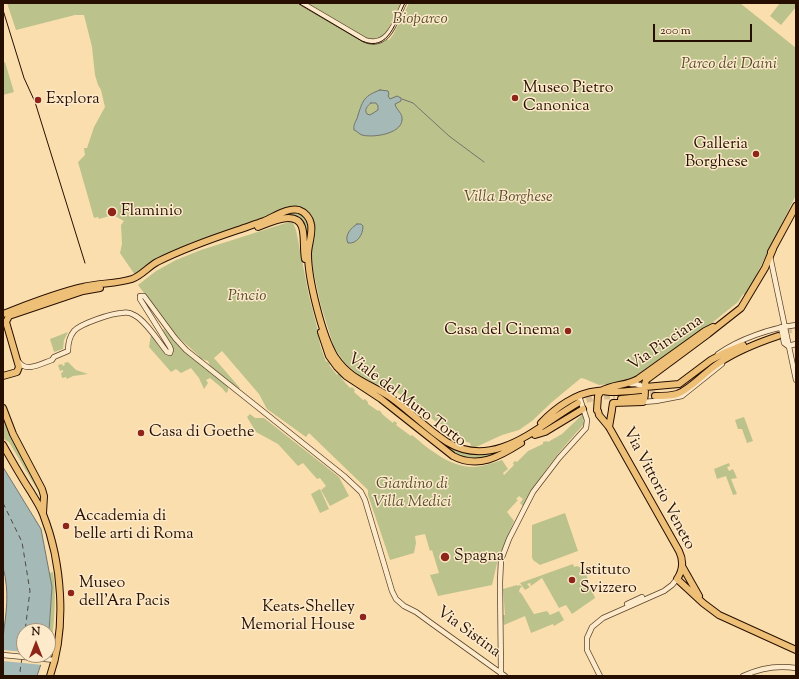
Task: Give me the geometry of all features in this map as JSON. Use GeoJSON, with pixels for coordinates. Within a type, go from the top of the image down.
{"type":"FeatureCollection","features":[{"type":"Feature","properties":{"kind":"main road","name":"Via Pinciana"},"geometry":{"type":"LineString","coordinates":[[642,394],[647,379],[708,334],[742,306],[796,206]]}},
{"type":"Feature","properties":{"kind":"main road","name":"Viale del Muro Torto"},"geometry":{"type":"LineString","coordinates":[[135,280],[156,263],[185,249],[259,223],[288,210],[300,210],[307,215],[311,224],[308,259],[319,314],[332,352],[349,372],[361,382],[388,395],[442,438],[461,448],[475,451],[498,449],[510,445],[534,433]]}},
{"type":"Feature","properties":{"kind":"main road","name":"Viale del Muro Torto"},"geometry":{"type":"LineString","coordinates":[[135,280],[157,266],[192,250],[281,220],[288,218],[295,219],[302,227],[305,266],[310,295],[324,344],[333,361],[346,376],[381,399],[451,454],[462,460],[475,462],[492,459],[506,453],[534,433]]}},
{"type":"Feature","properties":{"kind":"main road"},"geometry":{"type":"LineString","coordinates":[[3,376],[16,372],[19,369],[4,321],[9,316],[87,286],[135,280]]}},
{"type":"Feature","properties":{"kind":"main road"},"geometry":{"type":"LineString","coordinates":[[3,314],[52,300]]}},
{"type":"Feature","properties":{"kind":"main road","name":"Via Pinciana"},"geometry":{"type":"LineString","coordinates":[[629,384],[705,331],[718,325]]}},
{"type":"Feature","properties":{"kind":"main road"},"geometry":{"type":"LineString","coordinates":[[728,360],[780,330]]}},
{"type":"Feature","properties":{"kind":"main road"},"geometry":{"type":"LineString","coordinates":[[610,427],[613,405],[642,394],[679,384],[723,353],[780,330]]}},
{"type":"Feature","properties":{"kind":"main road"},"geometry":{"type":"LineString","coordinates":[[743,346],[716,361],[683,386],[655,393],[679,393],[687,389],[704,374],[728,357],[756,344]]}},
{"type":"Feature","properties":{"kind":"main road"},"geometry":{"type":"LineString","coordinates":[[704,374],[721,365]]}},
{"type":"Feature","properties":{"kind":"main road"},"geometry":{"type":"LineString","coordinates":[[534,433],[554,411],[579,396],[601,391],[605,388],[629,384]]}},
{"type":"Feature","properties":{"kind":"main road"},"geometry":{"type":"LineString","coordinates":[[601,391],[642,394]]}},
{"type":"Feature","properties":{"kind":"main road","name":"Via Vittorio Veneto"},"geometry":{"type":"LineString","coordinates":[[601,391],[598,396],[597,408],[599,416],[602,417],[610,427],[681,555],[681,574],[677,579]]}},
{"type":"Feature","properties":{"kind":"main road"},"geometry":{"type":"LineString","coordinates":[[534,433],[545,432],[580,406]]}},
{"type":"Feature","properties":{"kind":"main road"},"geometry":{"type":"LineString","coordinates":[[3,408],[13,434],[44,494],[43,513]]}},
{"type":"Feature","properties":{"kind":"main road"},"geometry":{"type":"LineString","coordinates":[[3,445],[43,513],[55,555],[60,592],[59,635],[56,646]]}},
{"type":"Feature","properties":{"kind":"main road"},"geometry":{"type":"LineString","coordinates":[[682,566],[703,603]]}},
{"type":"Feature","properties":{"kind":"main road"},"geometry":{"type":"LineString","coordinates":[[677,579],[718,615],[796,650]]}},
{"type":"Feature","properties":{"kind":"main road"},"geometry":{"type":"LineString","coordinates":[[50,676],[52,663]]}},
{"type":"Feature","properties":{"kind":"street"},"geometry":{"type":"LineString","coordinates":[[302,3],[365,40],[372,42],[378,42],[388,35],[404,3]]}},
{"type":"Feature","properties":{"kind":"street"},"geometry":{"type":"LineString","coordinates":[[771,253],[780,330],[788,346],[796,380]]}},
{"type":"Feature","properties":{"kind":"street","name":"Via Sistina"},"geometry":{"type":"LineString","coordinates":[[18,362],[22,366],[31,367],[52,360],[54,357],[68,352],[69,341],[73,332],[80,326],[89,322],[123,313],[136,316],[151,330],[167,352],[170,352],[170,347],[140,299],[142,296],[144,297],[181,345],[344,476],[361,492],[365,500],[394,595],[398,601],[416,612],[502,675]]}},
{"type":"Feature","properties":{"kind":"street"},"geometry":{"type":"LineString","coordinates":[[711,360],[718,353],[732,345],[796,325]]}},
{"type":"Feature","properties":{"kind":"street"},"geometry":{"type":"LineString","coordinates":[[788,346],[796,344]]}},
{"type":"Feature","properties":{"kind":"street"},"geometry":{"type":"LineString","coordinates":[[629,384],[636,384],[642,394],[656,401],[682,396],[728,360]]}},
{"type":"Feature","properties":{"kind":"street"},"geometry":{"type":"LineString","coordinates":[[502,675],[500,566],[504,553],[530,497],[559,458],[586,428],[587,420],[580,406],[579,396]]}},
{"type":"Feature","properties":{"kind":"street","name":"Via Vittorio Veneto"},"geometry":{"type":"LineString","coordinates":[[600,676],[588,652],[586,644],[592,627],[598,621],[669,588],[677,579]]}},
{"type":"Feature","properties":{"kind":"street","name":"Via Vittorio Veneto"},"geometry":{"type":"LineString","coordinates":[[622,609],[628,603],[643,597],[651,597]]}},
{"type":"Feature","properties":{"kind":"street"},"geometry":{"type":"LineString","coordinates":[[3,655],[16,656]]}},
{"type":"Feature","properties":{"kind":"street"},"geometry":{"type":"LineString","coordinates":[[743,676],[768,668],[796,666]]}},
{"type":"Feature","properties":{"kind":"green space","name":"Villa Borghese"},"geometry":{"type":"Polygon","coordinates":[[[7,3],[401,3],[387,31],[381,37],[389,40],[409,3],[740,3],[796,48],[796,195],[746,296],[743,294],[738,302],[663,362],[632,382],[599,385],[581,378],[532,421],[519,430],[502,435],[476,447],[471,446],[470,443],[446,430],[447,428],[439,424],[394,390],[363,379],[344,362],[334,347],[321,306],[311,255],[314,234],[303,209],[261,219],[190,243],[154,260],[135,275],[120,253],[122,244],[121,225],[124,221],[113,215],[99,219],[98,217],[94,218],[78,162],[85,155],[84,148],[87,148],[94,127],[105,107],[101,90],[95,75],[92,47],[84,15],[75,15],[16,30],[7,3]]]}},
{"type":"Feature","properties":{"kind":"green space"},"geometry":{"type":"Polygon","coordinates":[[[780,3],[796,3],[796,7],[781,25],[770,16],[780,3]]]}},
{"type":"Feature","properties":{"kind":"green space"},"geometry":{"type":"Polygon","coordinates":[[[5,62],[14,92],[3,95],[3,63],[5,62]]]}},
{"type":"Feature","properties":{"kind":"green space"},"geometry":{"type":"Polygon","coordinates":[[[289,212],[300,214],[309,224],[307,245],[298,218],[259,225],[289,212]]]}},
{"type":"Feature","properties":{"kind":"green space"},"geometry":{"type":"Polygon","coordinates":[[[289,222],[293,223],[296,230],[320,345],[326,362],[327,361],[330,364],[329,365],[337,375],[339,373],[342,377],[341,378],[350,388],[352,387],[355,390],[354,392],[363,400],[365,399],[368,404],[378,411],[379,410],[393,423],[394,421],[397,423],[396,425],[441,457],[466,467],[478,467],[502,460],[508,469],[503,473],[504,475],[514,465],[513,463],[515,461],[517,462],[528,451],[543,444],[543,442],[548,442],[562,434],[583,414],[584,424],[551,463],[523,506],[520,503],[523,499],[519,496],[516,499],[518,500],[507,512],[514,521],[498,559],[492,585],[438,596],[430,575],[439,573],[425,534],[415,536],[416,543],[414,553],[390,560],[368,495],[368,490],[309,433],[306,437],[267,409],[259,394],[222,351],[214,358],[240,388],[239,389],[211,368],[208,361],[199,358],[199,356],[177,336],[138,285],[156,271],[176,260],[201,250],[289,222]]]}},
{"type":"Feature","properties":{"kind":"green space"},"geometry":{"type":"Polygon","coordinates":[[[164,329],[180,347],[228,387],[228,391],[226,393],[210,378],[206,380],[208,383],[204,389],[199,378],[191,368],[181,373],[176,369],[171,372],[149,347],[151,334],[165,353],[170,356],[173,354],[174,350],[172,349],[162,330],[164,329]]]}},
{"type":"Feature","properties":{"kind":"green space"},"geometry":{"type":"Polygon","coordinates":[[[68,332],[64,340],[63,349],[54,352],[50,339],[68,332]]]}},
{"type":"Feature","properties":{"kind":"green space"},"geometry":{"type":"Polygon","coordinates":[[[68,362],[76,370],[88,374],[73,376],[67,379],[66,377],[62,378],[61,373],[63,370],[60,371],[58,365],[62,364],[63,366],[65,365],[64,363],[68,362]]]}},
{"type":"Feature","properties":{"kind":"green space"},"geometry":{"type":"Polygon","coordinates":[[[365,386],[382,395],[452,447],[503,450],[509,448],[489,457],[476,459],[454,454],[365,386]]]}},
{"type":"Feature","properties":{"kind":"green space"},"geometry":{"type":"Polygon","coordinates":[[[3,412],[43,494],[41,496],[9,442],[3,437],[3,412]]]}},
{"type":"Feature","properties":{"kind":"green space"},"geometry":{"type":"Polygon","coordinates":[[[250,414],[255,418],[264,418],[339,477],[349,496],[330,506],[321,490],[326,486],[320,478],[317,479],[303,463],[298,466],[278,444],[256,432],[247,417],[250,414]]]}},
{"type":"Feature","properties":{"kind":"green space"},"geometry":{"type":"Polygon","coordinates":[[[744,417],[753,441],[747,443],[742,429],[738,429],[735,420],[744,417]]]}},
{"type":"Feature","properties":{"kind":"green space"},"geometry":{"type":"Polygon","coordinates":[[[729,463],[730,466],[727,467],[729,471],[733,469],[737,478],[731,479],[737,494],[733,495],[726,476],[717,479],[714,469],[729,463]]]}},
{"type":"Feature","properties":{"kind":"green space"},"geometry":{"type":"Polygon","coordinates":[[[320,489],[329,509],[320,513],[311,494],[320,489]]]}},
{"type":"Feature","properties":{"kind":"green space"},"geometry":{"type":"Polygon","coordinates":[[[565,513],[578,551],[540,565],[533,560],[532,557],[532,525],[565,513]]]}},
{"type":"Feature","properties":{"kind":"green space"},"geometry":{"type":"Polygon","coordinates":[[[573,564],[574,567],[577,566],[584,569],[595,598],[572,614],[566,605],[559,608],[542,578],[531,586],[530,583],[527,584],[530,587],[525,590],[520,583],[573,564]]]}},
{"type":"Feature","properties":{"kind":"green space"},"geometry":{"type":"Polygon","coordinates":[[[53,572],[55,588],[53,623],[50,623],[52,587],[49,573],[53,572]]]}},
{"type":"Feature","properties":{"kind":"green space"},"geometry":{"type":"Polygon","coordinates":[[[517,585],[522,587],[520,588],[519,592],[534,614],[547,611],[550,615],[559,611],[564,620],[554,626],[553,624],[531,633],[525,616],[504,625],[503,615],[505,615],[503,589],[517,585]]]}},
{"type":"Feature","properties":{"kind":"shaded area"},"geometry":{"type":"Polygon","coordinates":[[[380,90],[388,91],[388,96],[390,99],[397,96],[401,98],[401,101],[395,104],[402,120],[397,129],[392,132],[373,136],[362,135],[354,130],[355,124],[363,102],[367,97],[380,90]],[[371,103],[368,105],[366,110],[367,114],[370,115],[378,110],[376,103],[371,103]]]}},
{"type":"Feature","properties":{"kind":"shaded area"},"geometry":{"type":"Polygon","coordinates":[[[357,224],[361,224],[363,226],[361,236],[354,242],[348,243],[347,237],[350,230],[357,224]]]}},
{"type":"Feature","properties":{"kind":"shaded area"},"geometry":{"type":"Polygon","coordinates":[[[3,467],[41,529],[52,587],[50,623],[16,623],[16,663],[41,663],[37,676],[3,676],[3,643],[7,594],[3,567],[3,467]]]}},
{"type":"Feature","properties":{"kind":"pier"},"geometry":{"type":"Polygon","coordinates":[[[3,650],[16,651],[16,662],[3,661],[3,650]]]}},
{"type":"Feature","properties":{"kind":"pier"},"geometry":{"type":"Polygon","coordinates":[[[23,663],[44,663],[43,665],[23,663]]]}},
{"type":"Feature","properties":{"kind":"waterway"},"geometry":{"type":"LineString","coordinates":[[402,99],[413,103],[449,136],[484,162]]}},
{"type":"Feature","properties":{"kind":"ferry route"},"geometry":{"type":"LineString","coordinates":[[3,503],[22,542],[30,591],[26,623]]}},
{"type":"Feature","properties":{"kind":"ferry route"},"geometry":{"type":"LineString","coordinates":[[21,663],[20,671],[22,676]]}},
{"type":"Feature","properties":{"kind":"tunnel"},"geometry":{"type":"LineString","coordinates":[[777,333],[796,329]]}},
{"type":"Feature","properties":{"kind":"tunnel"},"geometry":{"type":"LineString","coordinates":[[641,394],[655,393]]}},
{"type":"Feature","properties":{"kind":"tunnel"},"geometry":{"type":"LineString","coordinates":[[578,403],[596,397],[615,396]]}},
{"type":"Feature","properties":{"kind":"tram line"},"geometry":{"type":"LineString","coordinates":[[298,3],[362,41],[371,44],[379,43],[390,33],[395,26],[405,3]]}},
{"type":"Feature","properties":{"kind":"tram line"},"geometry":{"type":"LineString","coordinates":[[3,10],[24,78],[35,102],[85,263]]}},
{"type":"Feature","properties":{"kind":"place","name":"Museo Pietro Canonica"},"geometry":{"type":"Point","coordinates":[515,98]}},
{"type":"Feature","properties":{"kind":"place","name":"Explora"},"geometry":{"type":"Point","coordinates":[38,100]}},
{"type":"Feature","properties":{"kind":"place","name":"Galleria Borghese"},"geometry":{"type":"Point","coordinates":[756,154]}},
{"type":"Feature","properties":{"kind":"place","name":"Flaminio"},"geometry":{"type":"Point","coordinates":[112,212]}},
{"type":"Feature","properties":{"kind":"place","name":"Casa del Cinema"},"geometry":{"type":"Point","coordinates":[568,331]}},
{"type":"Feature","properties":{"kind":"place","name":"Casa di Goethe"},"geometry":{"type":"Point","coordinates":[141,433]}},
{"type":"Feature","properties":{"kind":"place","name":"Accademia di belle arti di Roma"},"geometry":{"type":"Point","coordinates":[66,526]}},
{"type":"Feature","properties":{"kind":"place","name":"Spagna"},"geometry":{"type":"Point","coordinates":[445,557]}},
{"type":"Feature","properties":{"kind":"place","name":"Istituto Svizzero"},"geometry":{"type":"Point","coordinates":[572,580]}},
{"type":"Feature","properties":{"kind":"place","name":"Museo dell'Ara Pacis"},"geometry":{"type":"Point","coordinates":[71,593]}},
{"type":"Feature","properties":{"kind":"place","name":"Keats-Shelley Memorial House"},"geometry":{"type":"Point","coordinates":[363,617]}},
{"type":"Feature","properties":{"kind":"park label","name":"Bioparco"},"geometry":{"type":"Point","coordinates":[420,20]}},
{"type":"Feature","properties":{"kind":"park label","name":"Parco dei Daini"},"geometry":{"type":"Point","coordinates":[729,65]}},
{"type":"Feature","properties":{"kind":"park label","name":"Pincio"},"geometry":{"type":"Point","coordinates":[247,297]}},
{"type":"Feature","properties":{"kind":"park label","name":"Giardino di Villa Medici"},"geometry":{"type":"Point","coordinates":[412,494]}}]}
